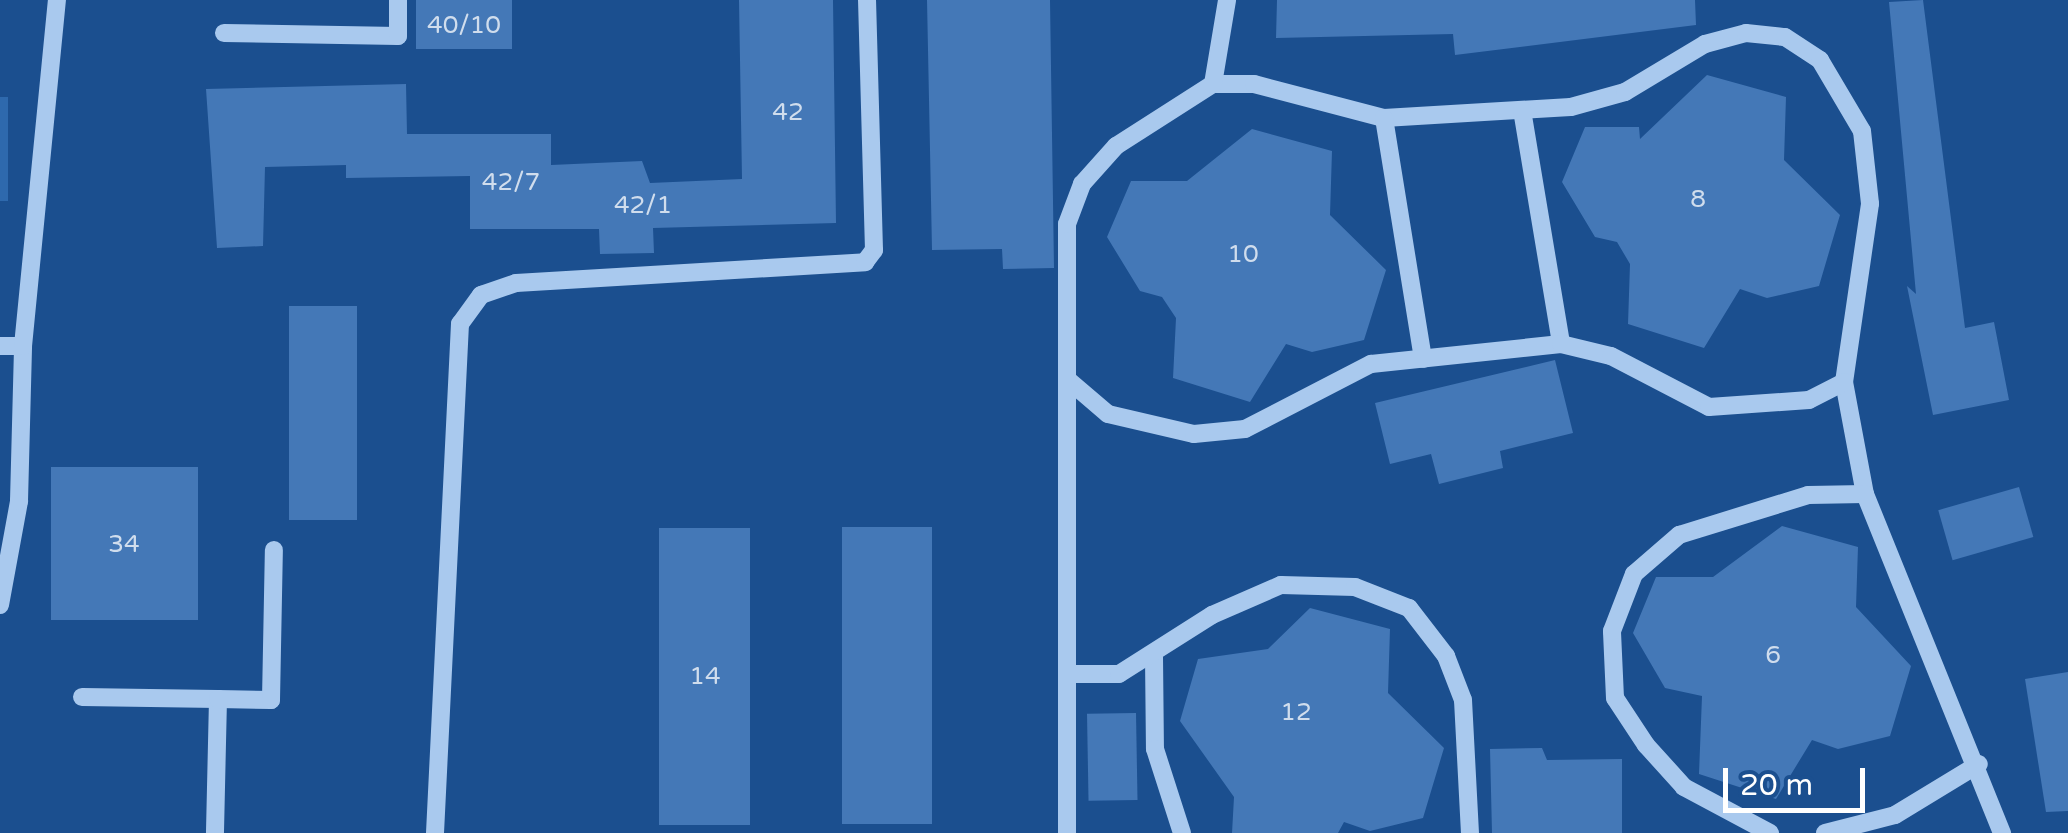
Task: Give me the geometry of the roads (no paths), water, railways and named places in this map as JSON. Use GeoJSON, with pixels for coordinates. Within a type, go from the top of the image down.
{"type":"FeatureCollection","features":[{"type":"Feature","properties":{"kind":"street"},"geometry":{"type":"LineString","coordinates":[[0,605],[19,501],[23,346],[57,0]]}},
{"type":"Feature","properties":{"kind":"street"},"geometry":{"type":"LineString","coordinates":[[224,33],[398,36],[398,0]]}},
{"type":"Feature","properties":{"kind":"street"},"geometry":{"type":"LineString","coordinates":[[435,833],[460,324],[481,295],[516,283],[866,262],[874,250],[868,0]]}},
{"type":"Feature","properties":{"kind":"street"},"geometry":{"type":"LineString","coordinates":[[1213,84],[1227,0]]}},
{"type":"Feature","properties":{"kind":"street"},"geometry":{"type":"LineString","coordinates":[[1067,833],[1067,224],[1082,184],[1116,146],[1213,84],[1254,84],[1384,118],[1522,110],[1625,92],[1705,44],[1746,33],[1785,36],[1820,60],[1862,131],[1870,204],[1844,382],[1865,494],[1979,764],[2002,833]]}},
{"type":"Feature","properties":{"kind":"street"},"geometry":{"type":"LineString","coordinates":[[1522,110],[1560,344]]}},
{"type":"Feature","properties":{"kind":"street"},"geometry":{"type":"LineString","coordinates":[[1384,118],[1423,358]]}},
{"type":"Feature","properties":{"kind":"street"},"geometry":{"type":"LineString","coordinates":[[1067,379],[1108,414],[1194,434],[1245,430],[1371,364],[1560,344],[1611,356],[1709,407],[1809,400],[1844,382]]}},
{"type":"Feature","properties":{"kind":"street"},"geometry":{"type":"LineString","coordinates":[[0,346],[23,346]]}},
{"type":"Feature","properties":{"kind":"street"},"geometry":{"type":"LineString","coordinates":[[1770,833],[1684,787],[1646,745],[1615,698],[1612,632],[1634,574],[1679,535],[1808,494],[1865,494]]}},
{"type":"Feature","properties":{"kind":"street"},"geometry":{"type":"LineString","coordinates":[[82,697],[272,700],[274,550]]}},
{"type":"Feature","properties":{"kind":"street"},"geometry":{"type":"LineString","coordinates":[[1067,674],[1119,674],[1154,657],[1212,615],[1281,585],[1355,587],[1409,608],[1446,656],[1463,700],[1470,833]]}},
{"type":"Feature","properties":{"kind":"street"},"geometry":{"type":"LineString","coordinates":[[1154,657],[1155,749],[1182,833]]}},
{"type":"Feature","properties":{"kind":"street"},"geometry":{"type":"LineString","coordinates":[[215,833],[218,699]]}},
{"type":"Feature","properties":{"kind":"street"},"geometry":{"type":"LineString","coordinates":[[1825,833],[1895,815],[1979,764]]}}]}
